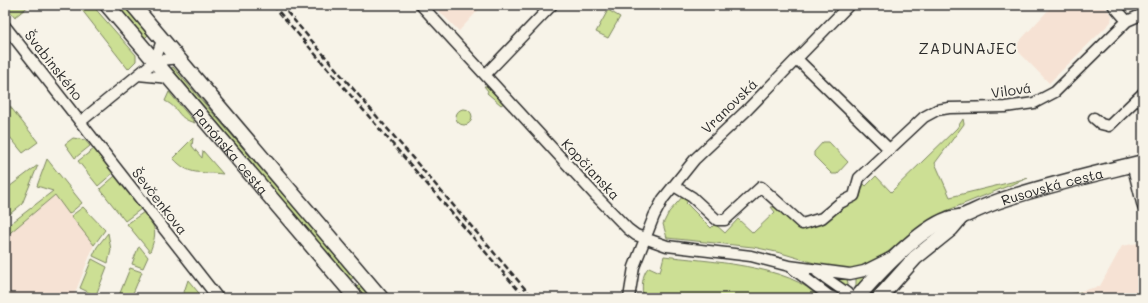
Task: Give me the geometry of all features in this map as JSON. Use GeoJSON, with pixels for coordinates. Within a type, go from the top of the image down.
{"type":"FeatureCollection","features":[{"type":"Feature","properties":{"kind":"main road","name":"Panónska cesta"},"geometry":{"type":"LineString","coordinates":[[107,5],[356,298]]}},
{"type":"Feature","properties":{"kind":"main road","name":"Panónska cesta"},"geometry":{"type":"LineString","coordinates":[[133,5],[381,298]]}},
{"type":"Feature","properties":{"kind":"main road","name":"Rusovská cesta"},"geometry":{"type":"LineString","coordinates":[[857,298],[898,254],[930,229],[948,218],[962,216],[999,201],[1063,182],[1137,163]]}},
{"type":"Feature","properties":{"kind":"main road","name":"Rusovská cesta"},"geometry":{"type":"LineString","coordinates":[[879,298],[914,258],[951,229],[962,216]]}},
{"type":"Feature","properties":{"kind":"street","name":"Kopčianska"},"geometry":{"type":"LineString","coordinates":[[421,5],[628,229],[646,239],[667,246],[751,256],[789,266],[850,274],[864,270],[898,254]]}},
{"type":"Feature","properties":{"kind":"street"},"geometry":{"type":"LineString","coordinates":[[485,76],[552,5]]}},
{"type":"Feature","properties":{"kind":"street","name":"Vranovská"},"geometry":{"type":"LineString","coordinates":[[629,298],[632,274],[657,210],[663,199],[695,159],[797,59],[849,5]]}},
{"type":"Feature","properties":{"kind":"street"},"geometry":{"type":"LineString","coordinates":[[1118,7],[1127,21]]}},
{"type":"Feature","properties":{"kind":"street","name":"Vilová"},"geometry":{"type":"LineString","coordinates":[[674,186],[692,197],[717,220],[725,220],[760,186],[802,224],[822,218],[840,203],[854,196],[859,178],[924,117],[937,110],[949,108],[1005,107],[1034,103],[1055,92],[1127,21],[1143,14]]}},
{"type":"Feature","properties":{"kind":"street","name":"Švabinského"},"geometry":{"type":"LineString","coordinates":[[5,26],[80,122]]}},
{"type":"Feature","properties":{"kind":"street"},"geometry":{"type":"LineString","coordinates":[[155,61],[162,40]]}},
{"type":"Feature","properties":{"kind":"street"},"geometry":{"type":"LineString","coordinates":[[80,122],[155,61],[178,58]]}},
{"type":"Feature","properties":{"kind":"street"},"geometry":{"type":"LineString","coordinates":[[797,59],[889,149]]}},
{"type":"Feature","properties":{"kind":"street"},"geometry":{"type":"LineString","coordinates":[[138,75],[170,78]]}},
{"type":"Feature","properties":{"kind":"street"},"geometry":{"type":"LineString","coordinates":[[1094,118],[1101,124],[1109,126],[1143,93]]}},
{"type":"Feature","properties":{"kind":"street","name":"Ševčenkova"},"geometry":{"type":"LineString","coordinates":[[80,122],[218,298]]}},
{"type":"Feature","properties":{"kind":"street"},"geometry":{"type":"LineString","coordinates":[[1137,163],[1143,207]]}},
{"type":"Feature","properties":{"kind":"street","name":"Kopčianska"},"geometry":{"type":"LineString","coordinates":[[789,266],[831,297]]}},
{"type":"Feature","properties":{"kind":"street","name":"Kopčianska"},"geometry":{"type":"LineString","coordinates":[[815,270],[847,293],[851,298]]}},
{"type":"Feature","properties":{"kind":"shaded area"},"geometry":{"type":"Polygon","coordinates":[[[433,5],[483,5],[459,31],[433,5]]]}},
{"type":"Feature","properties":{"kind":"shaded area"},"geometry":{"type":"Polygon","coordinates":[[[1053,5],[1103,5],[1112,15],[1111,22],[1049,83],[1014,47],[1053,5]]]}},
{"type":"Feature","properties":{"kind":"shaded area"},"geometry":{"type":"Polygon","coordinates":[[[55,195],[94,245],[73,298],[5,298],[5,237],[55,195]]]}},
{"type":"Feature","properties":{"kind":"shaded area"},"geometry":{"type":"Polygon","coordinates":[[[1143,242],[1143,298],[1055,298],[1100,286],[1122,246],[1143,242]]]}},
{"type":"Feature","properties":{"kind":"green space"},"geometry":{"type":"Polygon","coordinates":[[[5,5],[30,5],[15,17],[5,5]]]}},
{"type":"Feature","properties":{"kind":"green space"},"geometry":{"type":"Polygon","coordinates":[[[78,5],[92,5],[136,55],[136,61],[128,69],[78,5]]]}},
{"type":"Feature","properties":{"kind":"green space"},"geometry":{"type":"Polygon","coordinates":[[[117,5],[123,5],[148,35],[145,38],[117,5]]]}},
{"type":"Feature","properties":{"kind":"green space"},"geometry":{"type":"Polygon","coordinates":[[[608,10],[620,17],[608,38],[596,32],[608,10]]]}},
{"type":"Feature","properties":{"kind":"green space"},"geometry":{"type":"Polygon","coordinates":[[[173,67],[354,277],[350,280],[171,68],[173,67]]]}},
{"type":"Feature","properties":{"kind":"green space"},"geometry":{"type":"Polygon","coordinates":[[[484,86],[486,86],[504,103],[501,105],[487,93],[488,91],[484,86]]]}},
{"type":"Feature","properties":{"kind":"green space"},"geometry":{"type":"Polygon","coordinates":[[[169,92],[195,123],[185,119],[174,107],[165,101],[169,92]]]}},
{"type":"Feature","properties":{"kind":"green space"},"geometry":{"type":"Polygon","coordinates":[[[5,100],[38,142],[23,153],[5,131],[5,100]]]}},
{"type":"Feature","properties":{"kind":"green space"},"geometry":{"type":"Polygon","coordinates":[[[464,109],[471,114],[472,117],[467,124],[464,125],[457,120],[456,117],[461,110],[464,109]]]}},
{"type":"Feature","properties":{"kind":"green space"},"geometry":{"type":"Polygon","coordinates":[[[963,119],[964,124],[935,163],[950,197],[1028,178],[946,211],[869,265],[859,269],[841,271],[781,253],[753,247],[667,238],[663,224],[669,212],[684,195],[691,198],[686,203],[711,228],[715,224],[725,233],[738,219],[753,233],[775,212],[771,207],[777,207],[799,227],[824,221],[860,197],[863,183],[866,186],[876,176],[891,192],[957,128],[963,119]]]}},
{"type":"Feature","properties":{"kind":"green space"},"geometry":{"type":"Polygon","coordinates":[[[73,138],[85,140],[90,146],[75,158],[65,144],[73,138]]]}},
{"type":"Feature","properties":{"kind":"green space"},"geometry":{"type":"Polygon","coordinates":[[[193,138],[192,146],[202,158],[203,151],[223,174],[190,171],[173,158],[193,138]]]}},
{"type":"Feature","properties":{"kind":"green space"},"geometry":{"type":"Polygon","coordinates":[[[823,142],[829,142],[848,162],[837,174],[832,174],[814,156],[814,152],[823,142]]]}},
{"type":"Feature","properties":{"kind":"green space"},"geometry":{"type":"Polygon","coordinates":[[[94,149],[113,173],[98,186],[78,161],[94,149]]]}},
{"type":"Feature","properties":{"kind":"green space"},"geometry":{"type":"Polygon","coordinates":[[[47,159],[82,203],[69,214],[55,195],[5,237],[5,228],[53,191],[37,186],[47,159]]]}},
{"type":"Feature","properties":{"kind":"green space"},"geometry":{"type":"Polygon","coordinates":[[[38,165],[22,204],[5,218],[5,190],[38,165]]]}},
{"type":"Feature","properties":{"kind":"green space"},"geometry":{"type":"Polygon","coordinates":[[[115,176],[141,209],[125,221],[100,189],[115,176]]]}},
{"type":"Feature","properties":{"kind":"green space"},"geometry":{"type":"Polygon","coordinates":[[[83,207],[105,230],[94,245],[71,216],[83,207]]]}},
{"type":"Feature","properties":{"kind":"green space"},"geometry":{"type":"Polygon","coordinates":[[[144,212],[153,227],[155,235],[150,252],[127,224],[144,212]]]}},
{"type":"Feature","properties":{"kind":"green space"},"geometry":{"type":"Polygon","coordinates":[[[108,233],[111,250],[108,263],[93,256],[97,247],[108,233]]]}},
{"type":"Feature","properties":{"kind":"green space"},"geometry":{"type":"Polygon","coordinates":[[[140,247],[148,257],[143,268],[132,264],[138,248],[140,247]]]}},
{"type":"Feature","properties":{"kind":"green space"},"geometry":{"type":"Polygon","coordinates":[[[664,256],[747,266],[769,272],[790,278],[806,287],[818,298],[643,298],[642,286],[646,270],[649,267],[660,272],[664,256]]]}},
{"type":"Feature","properties":{"kind":"green space"},"geometry":{"type":"Polygon","coordinates":[[[903,257],[905,259],[873,297],[864,298],[903,257]]]}},
{"type":"Feature","properties":{"kind":"green space"},"geometry":{"type":"Polygon","coordinates":[[[92,259],[107,267],[96,295],[80,288],[92,259]]]}},
{"type":"Feature","properties":{"kind":"green space"},"geometry":{"type":"Polygon","coordinates":[[[130,268],[142,272],[131,298],[118,298],[130,268]]]}},
{"type":"Feature","properties":{"kind":"green space"},"geometry":{"type":"Polygon","coordinates":[[[871,271],[853,294],[852,293],[856,286],[856,277],[871,271]]]}},
{"type":"Feature","properties":{"kind":"green space"},"geometry":{"type":"Polygon","coordinates":[[[832,276],[847,278],[848,284],[846,288],[832,276]]]}},
{"type":"Feature","properties":{"kind":"green space"},"geometry":{"type":"Polygon","coordinates":[[[188,280],[203,298],[182,298],[188,280]]]}},
{"type":"Feature","properties":{"kind":"green space"},"geometry":{"type":"Polygon","coordinates":[[[360,284],[372,298],[366,298],[357,287],[360,284]]]}},
{"type":"Feature","properties":{"kind":"green space"},"geometry":{"type":"Polygon","coordinates":[[[1081,292],[1083,298],[1057,298],[1081,292]]]}},
{"type":"Feature","properties":{"kind":"railway"},"geometry":{"type":"LineString","coordinates":[[273,5],[525,298]]}},
{"type":"Feature","properties":{"kind":"railway"},"geometry":{"type":"LineString","coordinates":[[281,5],[533,298]]}},
{"type":"Feature","properties":{"kind":"district","name":"ZADUNAJEC"},"geometry":{"type":"Point","coordinates":[968,48]}}]}
